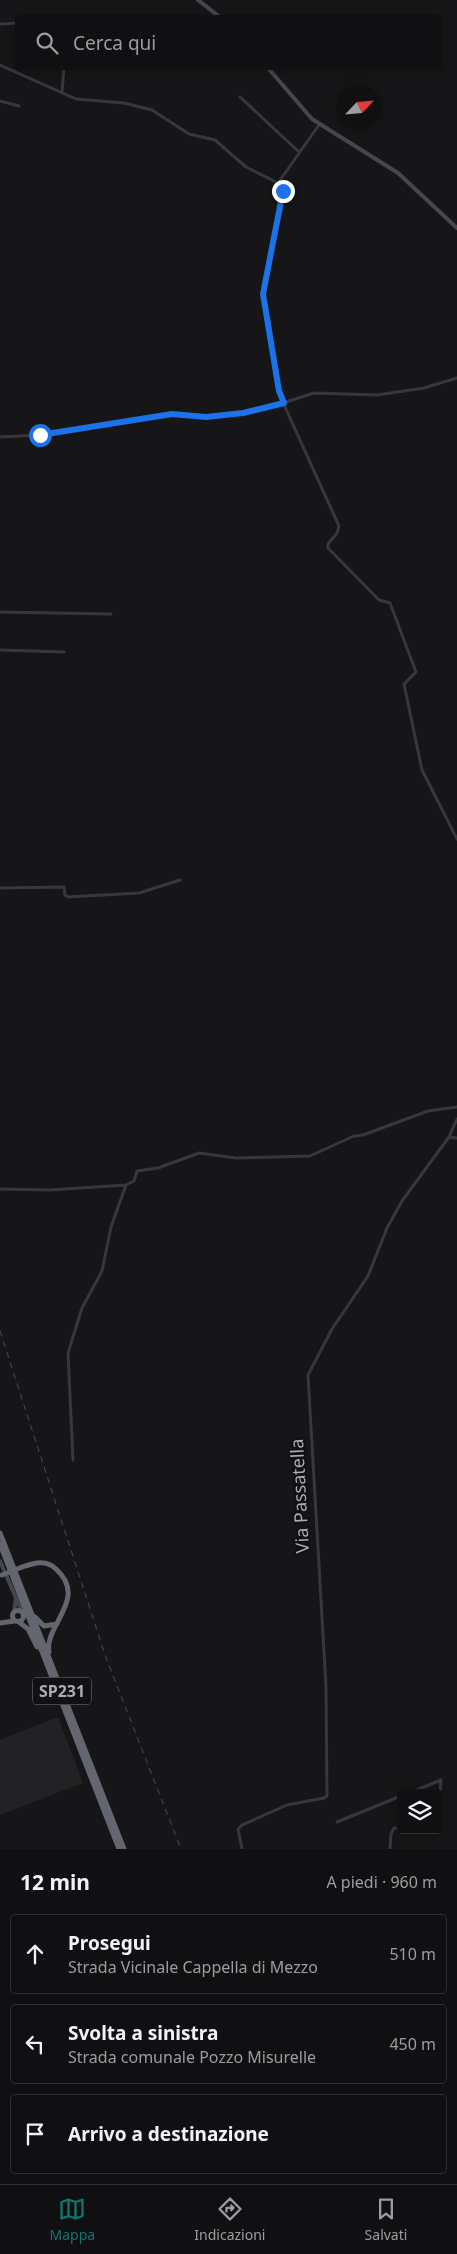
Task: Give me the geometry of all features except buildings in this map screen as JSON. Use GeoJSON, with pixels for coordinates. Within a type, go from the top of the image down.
{"type":"FeatureCollection","features":[{"type":"Feature","properties":{"kind":"highway","name":"SP231"},"geometry":{"type":"LineString","coordinates":[[0,1533],[124,1849]]}},
{"type":"Feature","properties":{"kind":"highway","name":"SP231"},"geometry":{"type":"LineString","coordinates":[[0,1544],[119,1849]]}},
{"type":"Feature","properties":{"kind":"highway","name":"SP231"},"geometry":{"type":"LineString","coordinates":[[1,1575],[34,1563],[44,1563],[54,1567],[62,1576],[66,1587],[67,1601],[64,1612],[50,1638],[48,1648],[64,1695]]}},
{"type":"Feature","properties":{"kind":"highway","name":"SP231"},"geometry":{"type":"LineString","coordinates":[[21,1587],[38,1622],[47,1626],[58,1624]]}},
{"type":"Feature","properties":{"kind":"highway"},"geometry":{"type":"LineString","coordinates":[[18,1611],[23,1614],[23,1618],[16,1621],[1,1622],[18,1611]]}},
{"type":"Feature","properties":{"kind":"highway","name":"SP231"},"geometry":{"type":"LineString","coordinates":[[13,1613],[16,1621],[30,1632],[50,1673]]}},
{"type":"Feature","properties":{"kind":"main road"},"geometry":{"type":"LineString","coordinates":[[198,0],[217,15]]}},
{"type":"Feature","properties":{"kind":"main road"},"geometry":{"type":"LineString","coordinates":[[270,70],[299,105],[319,124],[398,173],[457,228]]}},
{"type":"Feature","properties":{"kind":"main road"},"geometry":{"type":"LineString","coordinates":[[0,1561],[23,1614]]}},
{"type":"Feature","properties":{"kind":"main road"},"geometry":{"type":"LineString","coordinates":[[13,1613],[16,1596]]}},
{"type":"Feature","properties":{"kind":"street"},"geometry":{"type":"LineString","coordinates":[[0,24],[15,23]]}},
{"type":"Feature","properties":{"kind":"street"},"geometry":{"type":"LineString","coordinates":[[0,65],[87,101],[124,103],[152,110],[189,134],[215,140],[246,167],[284,188],[263,294],[279,391],[339,526],[339,531],[328,544],[328,548],[379,600],[390,604],[416,672],[404,684],[422,770],[457,839]]}},
{"type":"Feature","properties":{"kind":"street"},"geometry":{"type":"LineString","coordinates":[[62,92],[64,70]]}},
{"type":"Feature","properties":{"kind":"street"},"geometry":{"type":"LineString","coordinates":[[240,97],[299,152]]}},
{"type":"Feature","properties":{"kind":"street"},"geometry":{"type":"LineString","coordinates":[[0,100],[19,106]]}},
{"type":"Feature","properties":{"kind":"street"},"geometry":{"type":"LineString","coordinates":[[278,183],[319,124]]}},
{"type":"Feature","properties":{"kind":"street"},"geometry":{"type":"LineString","coordinates":[[0,437],[40,435],[172,414],[206,417],[243,413],[314,393],[377,395],[424,388],[457,378]]}},
{"type":"Feature","properties":{"kind":"street"},"geometry":{"type":"LineString","coordinates":[[0,612],[110,614]]}},
{"type":"Feature","properties":{"kind":"street"},"geometry":{"type":"LineString","coordinates":[[0,650],[64,652]]}},
{"type":"Feature","properties":{"kind":"street"},"geometry":{"type":"LineString","coordinates":[[0,888],[64,887],[65,895],[68,897],[139,894],[180,880]]}},
{"type":"Feature","properties":{"kind":"street"},"geometry":{"type":"LineString","coordinates":[[0,1189],[50,1190],[126,1184],[134,1181],[137,1171],[158,1168],[199,1153],[236,1158],[310,1156],[354,1136],[363,1135],[428,1111],[457,1107]]}},
{"type":"Feature","properties":{"kind":"street","name":"Via Passatella"},"geometry":{"type":"LineString","coordinates":[[242,1849],[238,1829],[242,1825],[287,1805],[327,1796],[326,1688],[308,1375],[332,1329],[368,1276],[387,1228],[402,1201],[449,1138],[457,1119]]}},
{"type":"Feature","properties":{"kind":"street"},"geometry":{"type":"LineString","coordinates":[[449,1138],[457,1138]]}},
{"type":"Feature","properties":{"kind":"street"},"geometry":{"type":"LineString","coordinates":[[73,1460],[68,1352],[82,1308],[102,1271],[111,1227],[126,1184]]}},
{"type":"Feature","properties":{"kind":"street"},"geometry":{"type":"LineString","coordinates":[[419,1789],[441,1780],[440,1789]]}},
{"type":"Feature","properties":{"kind":"street"},"geometry":{"type":"LineString","coordinates":[[337,1822],[397,1798]]}},
{"type":"Feature","properties":{"kind":"street"},"geometry":{"type":"LineString","coordinates":[[390,1849],[391,1834],[394,1828],[397,1828]]}},
{"type":"Feature","properties":{"kind":"shaded area"},"geometry":{"type":"Polygon","coordinates":[[[58,1717],[83,1783],[0,1815],[0,1740],[58,1717]]]}},
{"type":"Feature","properties":{"kind":"railway"},"geometry":{"type":"LineString","coordinates":[[0,1331],[105,1655],[181,1849]]}},
{"type":"Feature","properties":{"kind":"route"},"geometry":{"type":"LineString","coordinates":[[40,435],[172,414],[206,417],[243,413],[258,411],[284,403],[279,391],[263,294],[283,191]]}}]}
